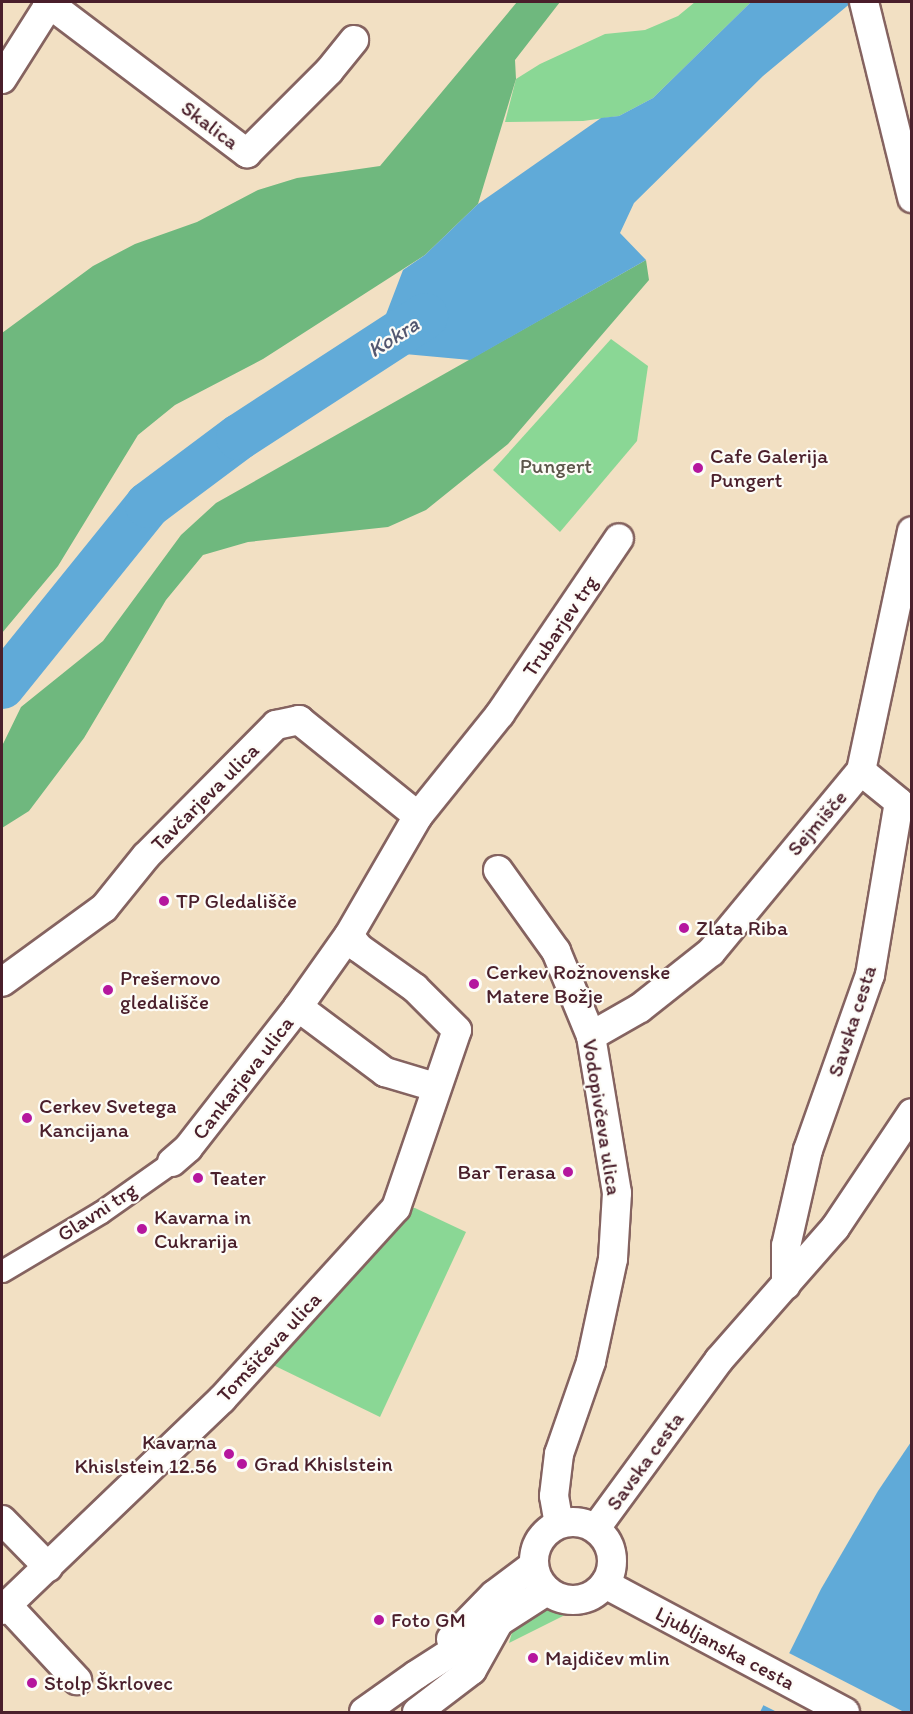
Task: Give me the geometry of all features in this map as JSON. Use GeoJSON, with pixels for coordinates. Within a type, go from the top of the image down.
{"type":"FeatureCollection","features":[{"type":"Feature","properties":{"kind":"street","name":"Skalica"},"geometry":{"type":"LineString","coordinates":[[2,79],[49,2],[247,153],[329,71],[354,40]]}},
{"type":"Feature","properties":{"kind":"street"},"geometry":{"type":"LineString","coordinates":[[865,5],[912,198]]}},
{"type":"Feature","properties":{"kind":"street","name":"Sejmišče"},"geometry":{"type":"LineString","coordinates":[[591,1036],[640,1008],[711,952],[861,771],[912,531]]}},
{"type":"Feature","properties":{"kind":"street","name":"Trubarjev trg"},"geometry":{"type":"LineString","coordinates":[[500,714],[619,538]]}},
{"type":"Feature","properties":{"kind":"street","name":"Cankarjeva ulica"},"geometry":{"type":"LineString","coordinates":[[180,1155],[298,1007],[349,935],[418,816],[500,714]]}},
{"type":"Feature","properties":{"kind":"street","name":"Tavčarjeva ulica"},"geometry":{"type":"LineString","coordinates":[[2,982],[104,908],[146,856],[276,725],[299,720],[418,816]]}},
{"type":"Feature","properties":{"kind":"street","name":"Savska cesta"},"geometry":{"type":"LineString","coordinates":[[786,1285],[786,1246],[808,1150],[870,975],[899,802],[861,771]]}},
{"type":"Feature","properties":{"kind":"street","name":"Vodopivčeva ulica"},"geometry":{"type":"LineString","coordinates":[[498,870],[556,951],[591,1036],[617,1193],[613,1259],[591,1362],[559,1454],[554,1496],[559,1523]]}},
{"type":"Feature","properties":{"kind":"street","name":"Tomšičeva ulica"},"geometry":{"type":"LineString","coordinates":[[4,1607],[222,1399],[396,1208],[435,1087],[457,1030],[416,988],[359,948],[349,935]]}},
{"type":"Feature","properties":{"kind":"street","name":"Cankarjeva ulica"},"geometry":{"type":"LineString","coordinates":[[298,1007],[385,1072],[435,1087]]}},
{"type":"Feature","properties":{"kind":"street","name":"Savska cesta"},"geometry":{"type":"LineString","coordinates":[[596,1528],[719,1360],[835,1228],[912,1113]]}},
{"type":"Feature","properties":{"kind":"street","name":"Glavni trg"},"geometry":{"type":"LineString","coordinates":[[2,1271],[101,1212],[180,1155]]}},
{"type":"Feature","properties":{"kind":"street"},"geometry":{"type":"LineString","coordinates":[[2,1520],[48,1567]]}},
{"type":"Feature","properties":{"kind":"street"},"geometry":{"type":"LineString","coordinates":[[364,1713],[497,1608],[534,1565],[539,1540],[559,1523],[584,1523],[596,1528],[611,1548],[612,1561],[605,1584],[596,1593],[571,1600],[547,1591],[497,1608],[472,1670],[417,1713]]}},
{"type":"Feature","properties":{"kind":"street"},"geometry":{"type":"LineString","coordinates":[[534,1565],[547,1591]]}},
{"type":"Feature","properties":{"kind":"street","name":"Ljubljanska cesta"},"geometry":{"type":"LineString","coordinates":[[605,1584],[846,1713]]}},
{"type":"Feature","properties":{"kind":"street"},"geometry":{"type":"LineString","coordinates":[[4,1607],[77,1680]]}},
{"type":"Feature","properties":{"kind":"green space"},"geometry":{"type":"Polygon","coordinates":[[[517,2],[560,2],[515,60],[516,79],[478,204],[425,255],[263,359],[175,405],[138,435],[58,566],[2,633],[2,333],[93,266],[135,244],[197,222],[258,190],[297,178],[380,166],[517,2]]]}},
{"type":"Feature","properties":{"kind":"green space"},"geometry":{"type":"Polygon","coordinates":[[[695,2],[751,2],[653,98],[619,116],[583,121],[505,122],[516,79],[540,64],[605,34],[645,30],[678,16],[695,2]]]}},
{"type":"Feature","properties":{"kind":"green space"},"geometry":{"type":"Polygon","coordinates":[[[646,260],[649,280],[508,444],[426,510],[388,527],[248,542],[203,555],[166,600],[84,738],[29,811],[2,828],[2,746],[21,707],[103,641],[181,535],[216,503],[646,260]]]}},
{"type":"Feature","properties":{"kind":"green space","name":"Pungert"},"geometry":{"type":"Polygon","coordinates":[[[611,339],[648,366],[637,441],[560,532],[493,470],[611,339]]]}},
{"type":"Feature","properties":{"kind":"green space"},"geometry":{"type":"Polygon","coordinates":[[[403,1208],[415,1208],[466,1232],[380,1417],[269,1363],[403,1208]]]}},
{"type":"Feature","properties":{"kind":"green space"},"geometry":{"type":"Polygon","coordinates":[[[551,1609],[569,1613],[509,1643],[513,1629],[538,1611],[551,1609]]]}},
{"type":"Feature","properties":{"kind":"water"},"geometry":{"type":"Polygon","coordinates":[[[751,2],[852,2],[763,76],[634,203],[620,233],[646,260],[470,360],[372,351],[403,270],[425,255],[478,204],[601,118],[619,116],[653,98],[751,2]]]}},
{"type":"Feature","properties":{"kind":"water"},"geometry":{"type":"Polygon","coordinates":[[[911,1442],[911,1712],[760,1712],[821,1589],[878,1491],[911,1442]]]}},
{"type":"Feature","properties":{"kind":"pier"},"geometry":{"type":"Polygon","coordinates":[[[787,1652],[904,1712],[777,1712],[761,1704],[787,1652]]]}},
{"type":"Feature","properties":{"kind":"waterway","name":"Kokra"},"geometry":{"type":"LineString","coordinates":[[2,686],[148,505],[239,437],[425,316]]}},
{"type":"Feature","properties":{"kind":"place","name":"Cafe Galerija Pungert"},"geometry":{"type":"Point","coordinates":[698,468]}},
{"type":"Feature","properties":{"kind":"place","name":"TP Gledališče"},"geometry":{"type":"Point","coordinates":[164,901]}},
{"type":"Feature","properties":{"kind":"place","name":"Zlata Riba"},"geometry":{"type":"Point","coordinates":[684,928]}},
{"type":"Feature","properties":{"kind":"place","name":"Cerkev Rožnovenske Matere Božje"},"geometry":{"type":"Point","coordinates":[474,984]}},
{"type":"Feature","properties":{"kind":"place","name":"Prešernovo gledališče"},"geometry":{"type":"Point","coordinates":[108,990]}},
{"type":"Feature","properties":{"kind":"place","name":"Cerkev Svetega Kancijana"},"geometry":{"type":"Point","coordinates":[27,1118]}},
{"type":"Feature","properties":{"kind":"place","name":"Bar Terasa"},"geometry":{"type":"Point","coordinates":[568,1172]}},
{"type":"Feature","properties":{"kind":"place","name":"Teater"},"geometry":{"type":"Point","coordinates":[198,1178]}},
{"type":"Feature","properties":{"kind":"place","name":"Kavarna in Cukrarija"},"geometry":{"type":"Point","coordinates":[142,1229]}},
{"type":"Feature","properties":{"kind":"place","name":"Kavarna Khislstein 12.56"},"geometry":{"type":"Point","coordinates":[229,1454]}},
{"type":"Feature","properties":{"kind":"place","name":"Grad Khislstein"},"geometry":{"type":"Point","coordinates":[242,1464]}},
{"type":"Feature","properties":{"kind":"place","name":"Foto GM"},"geometry":{"type":"Point","coordinates":[379,1620]}},
{"type":"Feature","properties":{"kind":"place","name":"Majdičev mlin"},"geometry":{"type":"Point","coordinates":[533,1658]}},
{"type":"Feature","properties":{"kind":"place","name":"Stolp Škrlovec"},"geometry":{"type":"Point","coordinates":[32,1683]}}]}
